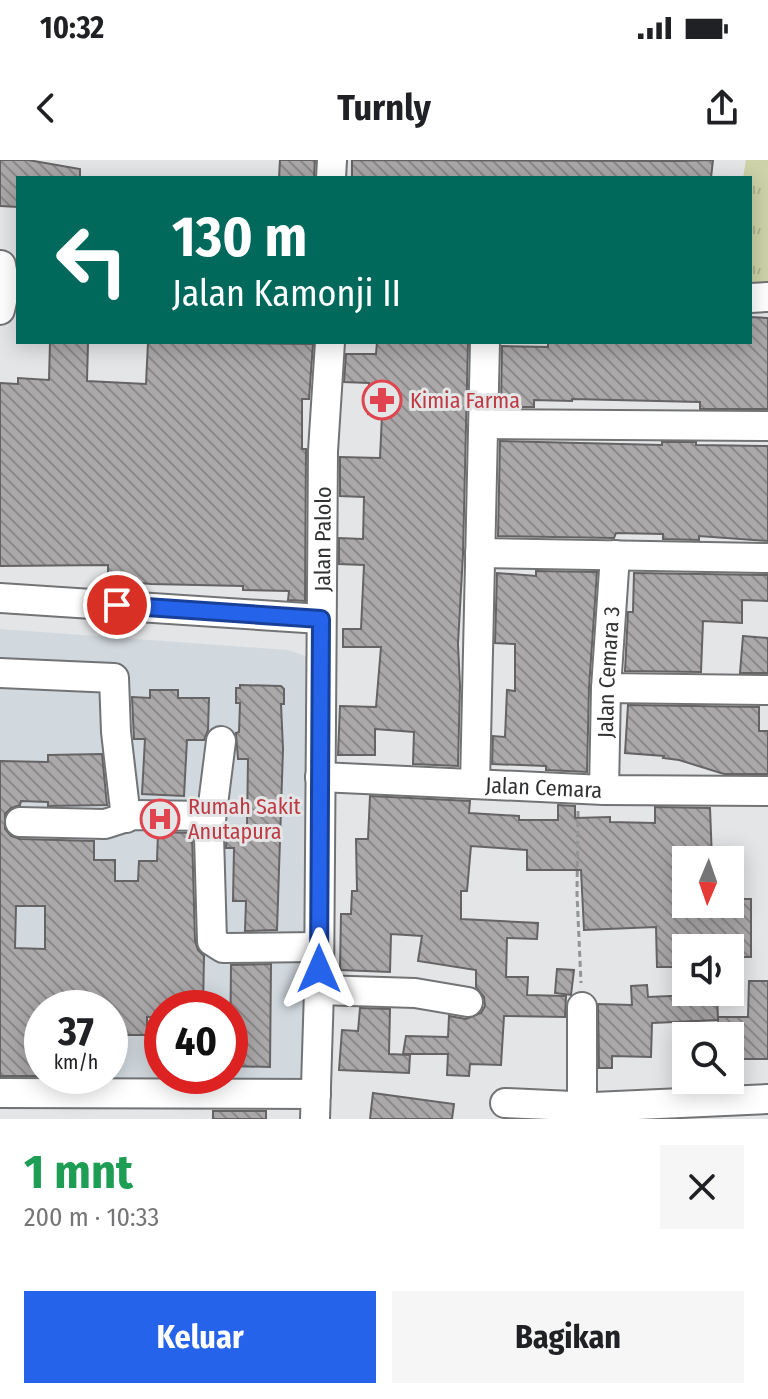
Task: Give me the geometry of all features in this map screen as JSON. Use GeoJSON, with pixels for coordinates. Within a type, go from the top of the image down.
{"type":"FeatureCollection","features":[{"type":"Feature","properties":{"kind":"street"},"geometry":{"type":"LineString","coordinates":[[0,265],[5,288],[0,310]]}},
{"type":"Feature","properties":{"kind":"street","name":"Jalan Palolo"},"geometry":{"type":"LineString","coordinates":[[316,1106],[323,451],[330,344]]}},
{"type":"Feature","properties":{"kind":"street"},"geometry":{"type":"LineString","coordinates":[[475,784],[485,344]]}},
{"type":"Feature","properties":{"kind":"street"},"geometry":{"type":"LineString","coordinates":[[484,424],[768,426]]}},
{"type":"Feature","properties":{"kind":"street"},"geometry":{"type":"LineString","coordinates":[[480,553],[768,558]]}},
{"type":"Feature","properties":{"kind":"street","name":"Jalan Cemara 3"},"geometry":{"type":"LineString","coordinates":[[591,789],[606,688],[615,555]]}},
{"type":"Feature","properties":{"kind":"street"},"geometry":{"type":"LineString","coordinates":[[0,598],[321,619]]}},
{"type":"Feature","properties":{"kind":"street"},"geometry":{"type":"LineString","coordinates":[[0,655],[58,659]]}},
{"type":"Feature","properties":{"kind":"street"},"geometry":{"type":"LineString","coordinates":[[0,673],[114,678],[116,732],[126,818]]}},
{"type":"Feature","properties":{"kind":"street"},"geometry":{"type":"LineString","coordinates":[[606,688],[768,690]]}},
{"type":"Feature","properties":{"kind":"street"},"geometry":{"type":"LineString","coordinates":[[221,741],[209,836],[211,930],[215,944],[232,949],[318,947]]}},
{"type":"Feature","properties":{"kind":"street","name":"Jalan Cemara"},"geometry":{"type":"LineString","coordinates":[[320,777],[591,789],[768,791]]}},
{"type":"Feature","properties":{"kind":"street"},"geometry":{"type":"LineString","coordinates":[[20,822],[105,824],[148,814],[211,816]]}},
{"type":"Feature","properties":{"kind":"street"},"geometry":{"type":"LineString","coordinates":[[319,990],[415,993],[468,1002]]}},
{"type":"Feature","properties":{"kind":"street"},"geometry":{"type":"LineString","coordinates":[[582,1007],[590,1110]]}},
{"type":"Feature","properties":{"kind":"street"},"geometry":{"type":"LineString","coordinates":[[0,1093],[316,1106]]}},
{"type":"Feature","properties":{"kind":"street"},"geometry":{"type":"LineString","coordinates":[[505,1103],[590,1110],[768,1099]]}},
{"type":"Feature","properties":{"kind":"path"},"geometry":{"type":"LineString","coordinates":[[582,1007],[577,894],[591,789]]}},
{"type":"Feature","properties":{"kind":"shaded area","name":"Rumah Sakit Anutapura"},"geometry":{"type":"Polygon","coordinates":[[[0,629],[288,650],[308,657],[316,1094],[248,1094],[248,990],[144,990],[144,1093],[128,1093],[128,990],[24,990],[24,1093],[0,1093],[0,629]]]}},
{"type":"Feature","properties":{"kind":"green space"},"geometry":{"type":"Polygon","coordinates":[[[746,160],[768,160],[768,302],[752,301],[752,176],[743,176],[746,160]]]}},
{"type":"Feature","properties":{"kind":"building"},"geometry":{"type":"Polygon","coordinates":[[[0,160],[28,160],[80,169],[80,176],[16,176],[16,207],[0,206],[0,160]]]}},
{"type":"Feature","properties":{"kind":"building"},"geometry":{"type":"Polygon","coordinates":[[[280,160],[315,160],[314,176],[279,176],[280,160]]]}},
{"type":"Feature","properties":{"kind":"building"},"geometry":{"type":"Polygon","coordinates":[[[352,160],[713,160],[711,176],[352,176],[352,160]]]}},
{"type":"Feature","properties":{"kind":"building"},"geometry":{"type":"Polygon","coordinates":[[[752,317],[768,318],[768,409],[700,409],[700,402],[572,399],[534,400],[534,407],[501,407],[502,346],[548,347],[548,344],[752,344],[752,317]]]}},
{"type":"Feature","properties":{"kind":"building"},"geometry":{"type":"Polygon","coordinates":[[[50,344],[88,344],[87,381],[146,384],[148,344],[313,344],[309,399],[302,399],[302,449],[306,449],[305,601],[288,600],[289,591],[108,579],[108,565],[0,566],[0,383],[18,384],[18,378],[49,380],[50,344]]]}},
{"type":"Feature","properties":{"kind":"building"},"geometry":{"type":"Polygon","coordinates":[[[377,344],[468,344],[458,644],[458,766],[413,764],[414,732],[375,729],[375,755],[338,755],[340,706],[376,707],[381,647],[343,647],[343,629],[361,629],[364,565],[339,564],[339,538],[363,539],[364,497],[340,496],[340,457],[380,458],[382,415],[368,414],[369,383],[344,382],[346,354],[376,354],[377,344]]]}},
{"type":"Feature","properties":{"kind":"building"},"geometry":{"type":"Polygon","coordinates":[[[500,441],[662,445],[662,442],[696,442],[696,445],[768,446],[768,541],[699,536],[699,540],[663,539],[663,534],[616,533],[614,538],[498,536],[500,441]]]}},
{"type":"Feature","properties":{"kind":"building"},"geometry":{"type":"Polygon","coordinates":[[[536,571],[597,572],[587,772],[546,770],[546,766],[492,764],[493,736],[505,737],[507,690],[515,691],[515,644],[495,643],[497,573],[536,576],[536,571]]]}},
{"type":"Feature","properties":{"kind":"building"},"geometry":{"type":"Polygon","coordinates":[[[634,573],[768,575],[768,601],[742,600],[742,623],[703,621],[701,672],[625,671],[628,612],[633,612],[634,573]]]}},
{"type":"Feature","properties":{"kind":"building"},"geometry":{"type":"Polygon","coordinates":[[[743,636],[768,638],[768,673],[740,673],[743,636]]]}},
{"type":"Feature","properties":{"kind":"building"},"geometry":{"type":"Polygon","coordinates":[[[240,685],[281,686],[284,689],[284,704],[281,704],[283,749],[277,930],[245,931],[246,901],[233,901],[234,848],[226,848],[227,828],[247,828],[248,759],[238,759],[236,733],[239,732],[240,703],[236,703],[236,688],[240,685]]]}},
{"type":"Feature","properties":{"kind":"building"},"geometry":{"type":"Polygon","coordinates":[[[150,690],[178,690],[178,698],[209,698],[208,730],[204,740],[187,740],[184,796],[142,794],[145,739],[134,739],[132,697],[150,698],[150,690]]]}},
{"type":"Feature","properties":{"kind":"building"},"geometry":{"type":"Polygon","coordinates":[[[628,705],[759,707],[759,731],[768,731],[768,774],[724,774],[664,756],[625,753],[628,705]]]}},
{"type":"Feature","properties":{"kind":"building"},"geometry":{"type":"Polygon","coordinates":[[[102,754],[107,805],[48,806],[48,802],[21,801],[20,805],[5,814],[5,829],[11,836],[20,839],[94,841],[94,860],[115,860],[115,881],[138,881],[139,861],[157,861],[158,832],[192,833],[195,941],[204,956],[203,990],[144,990],[144,1035],[128,1035],[128,990],[24,990],[24,1076],[0,1076],[0,761],[48,762],[48,755],[102,754]],[[16,906],[15,948],[45,949],[45,906],[16,906]]]}},
{"type":"Feature","properties":{"kind":"building"},"geometry":{"type":"Polygon","coordinates":[[[370,796],[470,801],[469,813],[519,816],[519,820],[558,820],[558,805],[575,806],[575,818],[610,817],[610,822],[655,823],[655,807],[710,808],[711,846],[672,846],[672,918],[744,918],[744,899],[751,899],[751,957],[744,957],[744,934],[672,934],[672,967],[657,967],[656,927],[584,930],[581,870],[527,870],[527,850],[471,846],[467,891],[461,891],[461,919],[538,923],[537,939],[507,938],[506,977],[528,977],[527,995],[566,996],[565,1017],[504,1016],[501,1065],[470,1064],[469,1076],[447,1075],[448,1054],[403,1054],[406,1036],[448,1037],[449,1016],[466,1019],[481,1013],[485,1006],[484,997],[476,987],[476,970],[418,961],[422,936],[391,934],[390,972],[340,970],[341,914],[351,914],[352,891],[357,891],[356,839],[368,839],[370,796]]]}},
{"type":"Feature","properties":{"kind":"building"},"geometry":{"type":"Polygon","coordinates":[[[271,964],[270,1067],[248,1066],[248,990],[231,990],[231,965],[271,964]]]}},
{"type":"Feature","properties":{"kind":"building"},"geometry":{"type":"Polygon","coordinates":[[[557,969],[574,970],[571,995],[555,993],[557,969]]]}},
{"type":"Feature","properties":{"kind":"building"},"geometry":{"type":"Polygon","coordinates":[[[749,981],[768,981],[768,1059],[744,1059],[744,1022],[718,1022],[718,1017],[748,1017],[749,981]]]}},
{"type":"Feature","properties":{"kind":"building"},"geometry":{"type":"Polygon","coordinates":[[[647,985],[648,997],[672,996],[672,1006],[717,1006],[718,1020],[652,1023],[651,1057],[612,1056],[612,1068],[599,1068],[598,1004],[632,1005],[631,986],[647,985]]]}},
{"type":"Feature","properties":{"kind":"building"},"geometry":{"type":"Polygon","coordinates":[[[360,1008],[390,1009],[389,1054],[410,1055],[409,1073],[339,1070],[342,1030],[358,1031],[360,1008]]]}},
{"type":"Feature","properties":{"kind":"building"},"geometry":{"type":"Polygon","coordinates":[[[373,1093],[454,1104],[452,1119],[370,1119],[373,1093]]]}},
{"type":"Feature","properties":{"kind":"building"},"geometry":{"type":"Polygon","coordinates":[[[213,1111],[266,1111],[266,1119],[213,1119],[213,1111]]]}},
{"type":"Feature","properties":{"kind":"place","name":"Kimia Farma"},"geometry":{"type":"Point","coordinates":[382,400]}},
{"type":"Feature","properties":{"kind":"place","name":"Rumah Sakit Anutapura"},"geometry":{"type":"Point","coordinates":[160,819]}},
{"type":"Feature","properties":{"kind":"route"},"geometry":{"type":"LineString","coordinates":[[117,605],[321,619],[319,969]]}}]}
